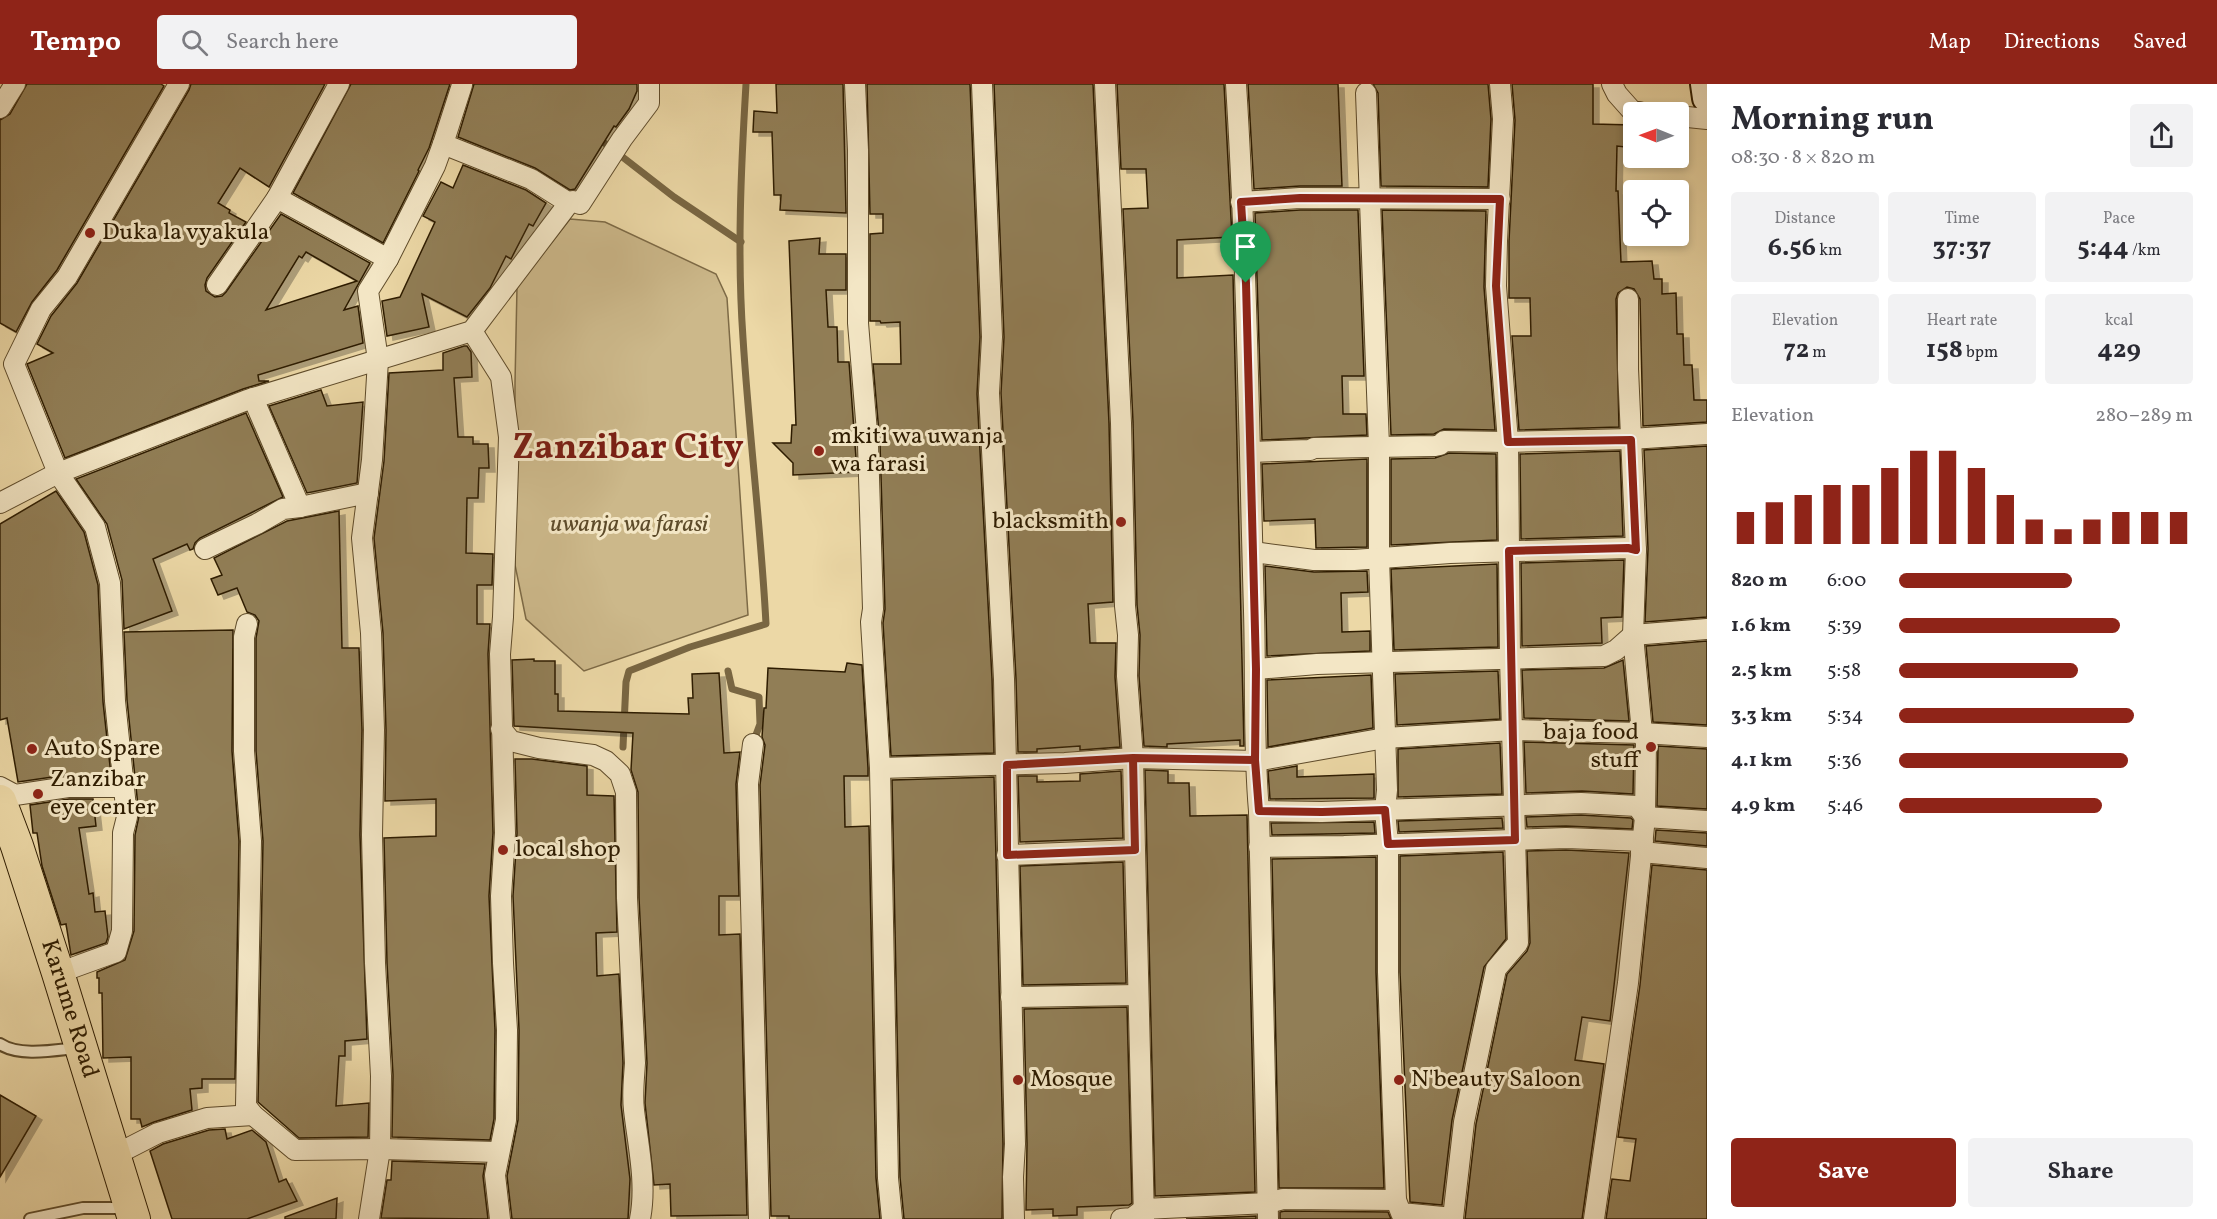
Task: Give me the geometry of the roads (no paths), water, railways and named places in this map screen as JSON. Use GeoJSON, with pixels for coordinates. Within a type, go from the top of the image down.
{"type":"FeatureCollection","features":[{"type":"Feature","properties":{"kind":"main road","name":"Karume Road"},"geometry":{"type":"LineString","coordinates":[[0,801],[17,846],[115,1155],[122,1211]]}},
{"type":"Feature","properties":{"kind":"street"},"geometry":{"type":"LineString","coordinates":[[0,108],[15,84]]}},
{"type":"Feature","properties":{"kind":"street"},"geometry":{"type":"LineString","coordinates":[[58,973],[116,952],[122,931],[123,833],[127,817],[115,701],[110,583],[94,527],[58,473],[7,364],[41,309],[67,277],[179,84]]}},
{"type":"Feature","properties":{"kind":"street"},"geometry":{"type":"LineString","coordinates":[[216,285],[278,198],[339,84]]}},
{"type":"Feature","properties":{"kind":"street"},"geometry":{"type":"LineString","coordinates":[[0,503],[58,473],[253,398],[472,332],[569,203],[573,201],[580,204],[607,160],[649,103],[649,84]]}},
{"type":"Feature","properties":{"kind":"street"},"geometry":{"type":"LineString","coordinates":[[855,84],[858,150],[858,323],[868,444],[873,609],[871,622],[880,768],[888,1166],[892,1219]]}},
{"type":"Feature","properties":{"kind":"street"},"geometry":{"type":"LineString","coordinates":[[982,84],[992,337],[989,393],[1007,765],[1007,855],[1015,1144],[1014,1219]]}},
{"type":"Feature","properties":{"kind":"street"},"geometry":{"type":"LineString","coordinates":[[1105,84],[1120,414],[1125,606],[1128,634],[1127,676],[1133,758],[1144,1214]]}},
{"type":"Feature","properties":{"kind":"street"},"geometry":{"type":"LineString","coordinates":[[1236,84],[1246,283],[1256,669],[1255,760],[1259,811],[1268,1211]]}},
{"type":"Feature","properties":{"kind":"street"},"geometry":{"type":"LineString","coordinates":[[1366,93],[1379,446],[1379,558],[1388,790],[1385,810],[1388,844],[1388,972],[1396,1200],[1401,1213],[1453,1219],[1464,1122],[1496,969],[1518,943],[1510,659],[1508,442],[1496,286],[1503,119],[1500,84]]}},
{"type":"Feature","properties":{"kind":"street"},"geometry":{"type":"LineString","coordinates":[[1612,84],[1624,102]]}},
{"type":"Feature","properties":{"kind":"street"},"geometry":{"type":"LineString","coordinates":[[1705,84],[1707,98]]}},
{"type":"Feature","properties":{"kind":"street"},"geometry":{"type":"LineString","coordinates":[[369,1219],[380,1149],[381,1076],[372,835],[374,730],[371,626],[362,538],[376,424],[378,360],[368,291],[388,259],[435,166],[462,85]]}},
{"type":"Feature","properties":{"kind":"street"},"geometry":{"type":"LineString","coordinates":[[1689,117],[1707,119]]}},
{"type":"Feature","properties":{"kind":"street"},"geometry":{"type":"LineString","coordinates":[[443,144],[531,179],[569,203]]}},
{"type":"Feature","properties":{"kind":"street"},"geometry":{"type":"LineString","coordinates":[[278,198],[388,259]]}},
{"type":"Feature","properties":{"kind":"street"},"geometry":{"type":"LineString","coordinates":[[1241,202],[1300,198],[1500,199]]}},
{"type":"Feature","properties":{"kind":"street"},"geometry":{"type":"LineString","coordinates":[[1594,1219],[1628,983],[1645,817],[1646,742],[1642,733],[1633,634],[1636,550],[1628,299]]}},
{"type":"Feature","properties":{"kind":"street"},"geometry":{"type":"LineString","coordinates":[[472,332],[501,377],[509,437],[500,654],[505,833],[501,873],[507,1041],[506,1120],[495,1176],[500,1219]]}},
{"type":"Feature","properties":{"kind":"street"},"geometry":{"type":"LineString","coordinates":[[253,398],[300,507]]}},
{"type":"Feature","properties":{"kind":"street"},"geometry":{"type":"LineString","coordinates":[[1250,452],[1379,446],[1435,446],[1444,441],[1631,440],[1707,434]]}},
{"type":"Feature","properties":{"kind":"street"},"geometry":{"type":"LineString","coordinates":[[205,549],[258,524],[283,509],[369,493]]}},
{"type":"Feature","properties":{"kind":"street"},"geometry":{"type":"LineString","coordinates":[[1252,552],[1314,560],[1509,551],[1628,548],[1636,550]]}},
{"type":"Feature","properties":{"kind":"street"},"geometry":{"type":"LineString","coordinates":[[247,624],[244,637],[244,751],[251,841],[246,1106],[253,1115],[295,1150],[380,1149],[498,1152]]}},
{"type":"Feature","properties":{"kind":"street"},"geometry":{"type":"LineString","coordinates":[[1256,669],[1383,661],[1604,656],[1616,650],[1633,634],[1707,629]]}},
{"type":"Feature","properties":{"kind":"street"},"geometry":{"type":"LineString","coordinates":[[501,729],[511,741],[539,748],[593,755],[606,761],[620,774],[626,792],[627,898],[635,1063],[633,1098],[639,1143],[642,1208],[640,1219]]}},
{"type":"Feature","properties":{"kind":"street"},"geometry":{"type":"LineString","coordinates":[[880,768],[1007,765],[1133,758],[1255,760],[1385,738],[1513,730],[1707,737]]}},
{"type":"Feature","properties":{"kind":"street"},"geometry":{"type":"LineString","coordinates":[[753,744],[748,784],[759,1219]]}},
{"type":"Feature","properties":{"kind":"street"},"geometry":{"type":"LineString","coordinates":[[0,787],[15,795],[68,787],[123,787]]}},
{"type":"Feature","properties":{"kind":"street"},"geometry":{"type":"LineString","coordinates":[[1259,811],[1322,812],[1581,803],[1637,807],[1645,817],[1707,821]]}},
{"type":"Feature","properties":{"kind":"street"},"geometry":{"type":"LineString","coordinates":[[1259,847],[1566,838],[1707,858]]}},
{"type":"Feature","properties":{"kind":"street"},"geometry":{"type":"LineString","coordinates":[[1007,855],[1135,850]]}},
{"type":"Feature","properties":{"kind":"street"},"geometry":{"type":"LineString","coordinates":[[1011,997],[1138,995]]}},
{"type":"Feature","properties":{"kind":"street"},"geometry":{"type":"LineString","coordinates":[[115,1155],[158,1133],[207,1118],[253,1115]]}},
{"type":"Feature","properties":{"kind":"street"},"geometry":{"type":"LineString","coordinates":[[1121,1219],[1144,1214],[1268,1211],[1283,1199],[1396,1200]]}},
{"type":"Feature","properties":{"kind":"lane"},"geometry":{"type":"LineString","coordinates":[[0,1044],[6,1048],[44,1052],[80,1047]]}},
{"type":"Feature","properties":{"kind":"lane"},"geometry":{"type":"LineString","coordinates":[[30,1219],[90,1208],[122,1211]]}},
{"type":"Feature","properties":{"kind":"waterway"},"geometry":{"type":"LineString","coordinates":[[623,747],[626,682],[629,671],[690,647],[766,624],[741,306],[740,211],[746,84]]}},
{"type":"Feature","properties":{"kind":"waterway"},"geometry":{"type":"LineString","coordinates":[[598,138],[674,197],[741,242]]}},
{"type":"Feature","properties":{"kind":"waterway"},"geometry":{"type":"LineString","coordinates":[[728,671],[732,689],[759,697],[760,724],[753,743]]}},
{"type":"Feature","properties":{"kind":"place","name":"Duka la vyakula"},"geometry":{"type":"Point","coordinates":[90,233]}},
{"type":"Feature","properties":{"kind":"place","name":"mkiti wa uwanja wa farasi"},"geometry":{"type":"Point","coordinates":[819,451]}},
{"type":"Feature","properties":{"kind":"place","name":"blacksmith"},"geometry":{"type":"Point","coordinates":[1121,522]}},
{"type":"Feature","properties":{"kind":"place","name":"baja food stuff"},"geometry":{"type":"Point","coordinates":[1651,747]}},
{"type":"Feature","properties":{"kind":"place","name":"Auto Spare"},"geometry":{"type":"Point","coordinates":[32,749]}},
{"type":"Feature","properties":{"kind":"place","name":"Zanzibar eye center"},"geometry":{"type":"Point","coordinates":[38,794]}},
{"type":"Feature","properties":{"kind":"place","name":"local shop"},"geometry":{"type":"Point","coordinates":[503,850]}},
{"type":"Feature","properties":{"kind":"place","name":"Mosque"},"geometry":{"type":"Point","coordinates":[1018,1080]}},
{"type":"Feature","properties":{"kind":"place","name":"N'beauty Saloon"},"geometry":{"type":"Point","coordinates":[1399,1080]}},
{"type":"Feature","properties":{"kind":"district","name":"Zanzibar City"},"geometry":{"type":"Point","coordinates":[628,449]}},
{"type":"Feature","properties":{"kind":"park label","name":"uwanja wa farasi"},"geometry":{"type":"Point","coordinates":[629,525]}}]}
